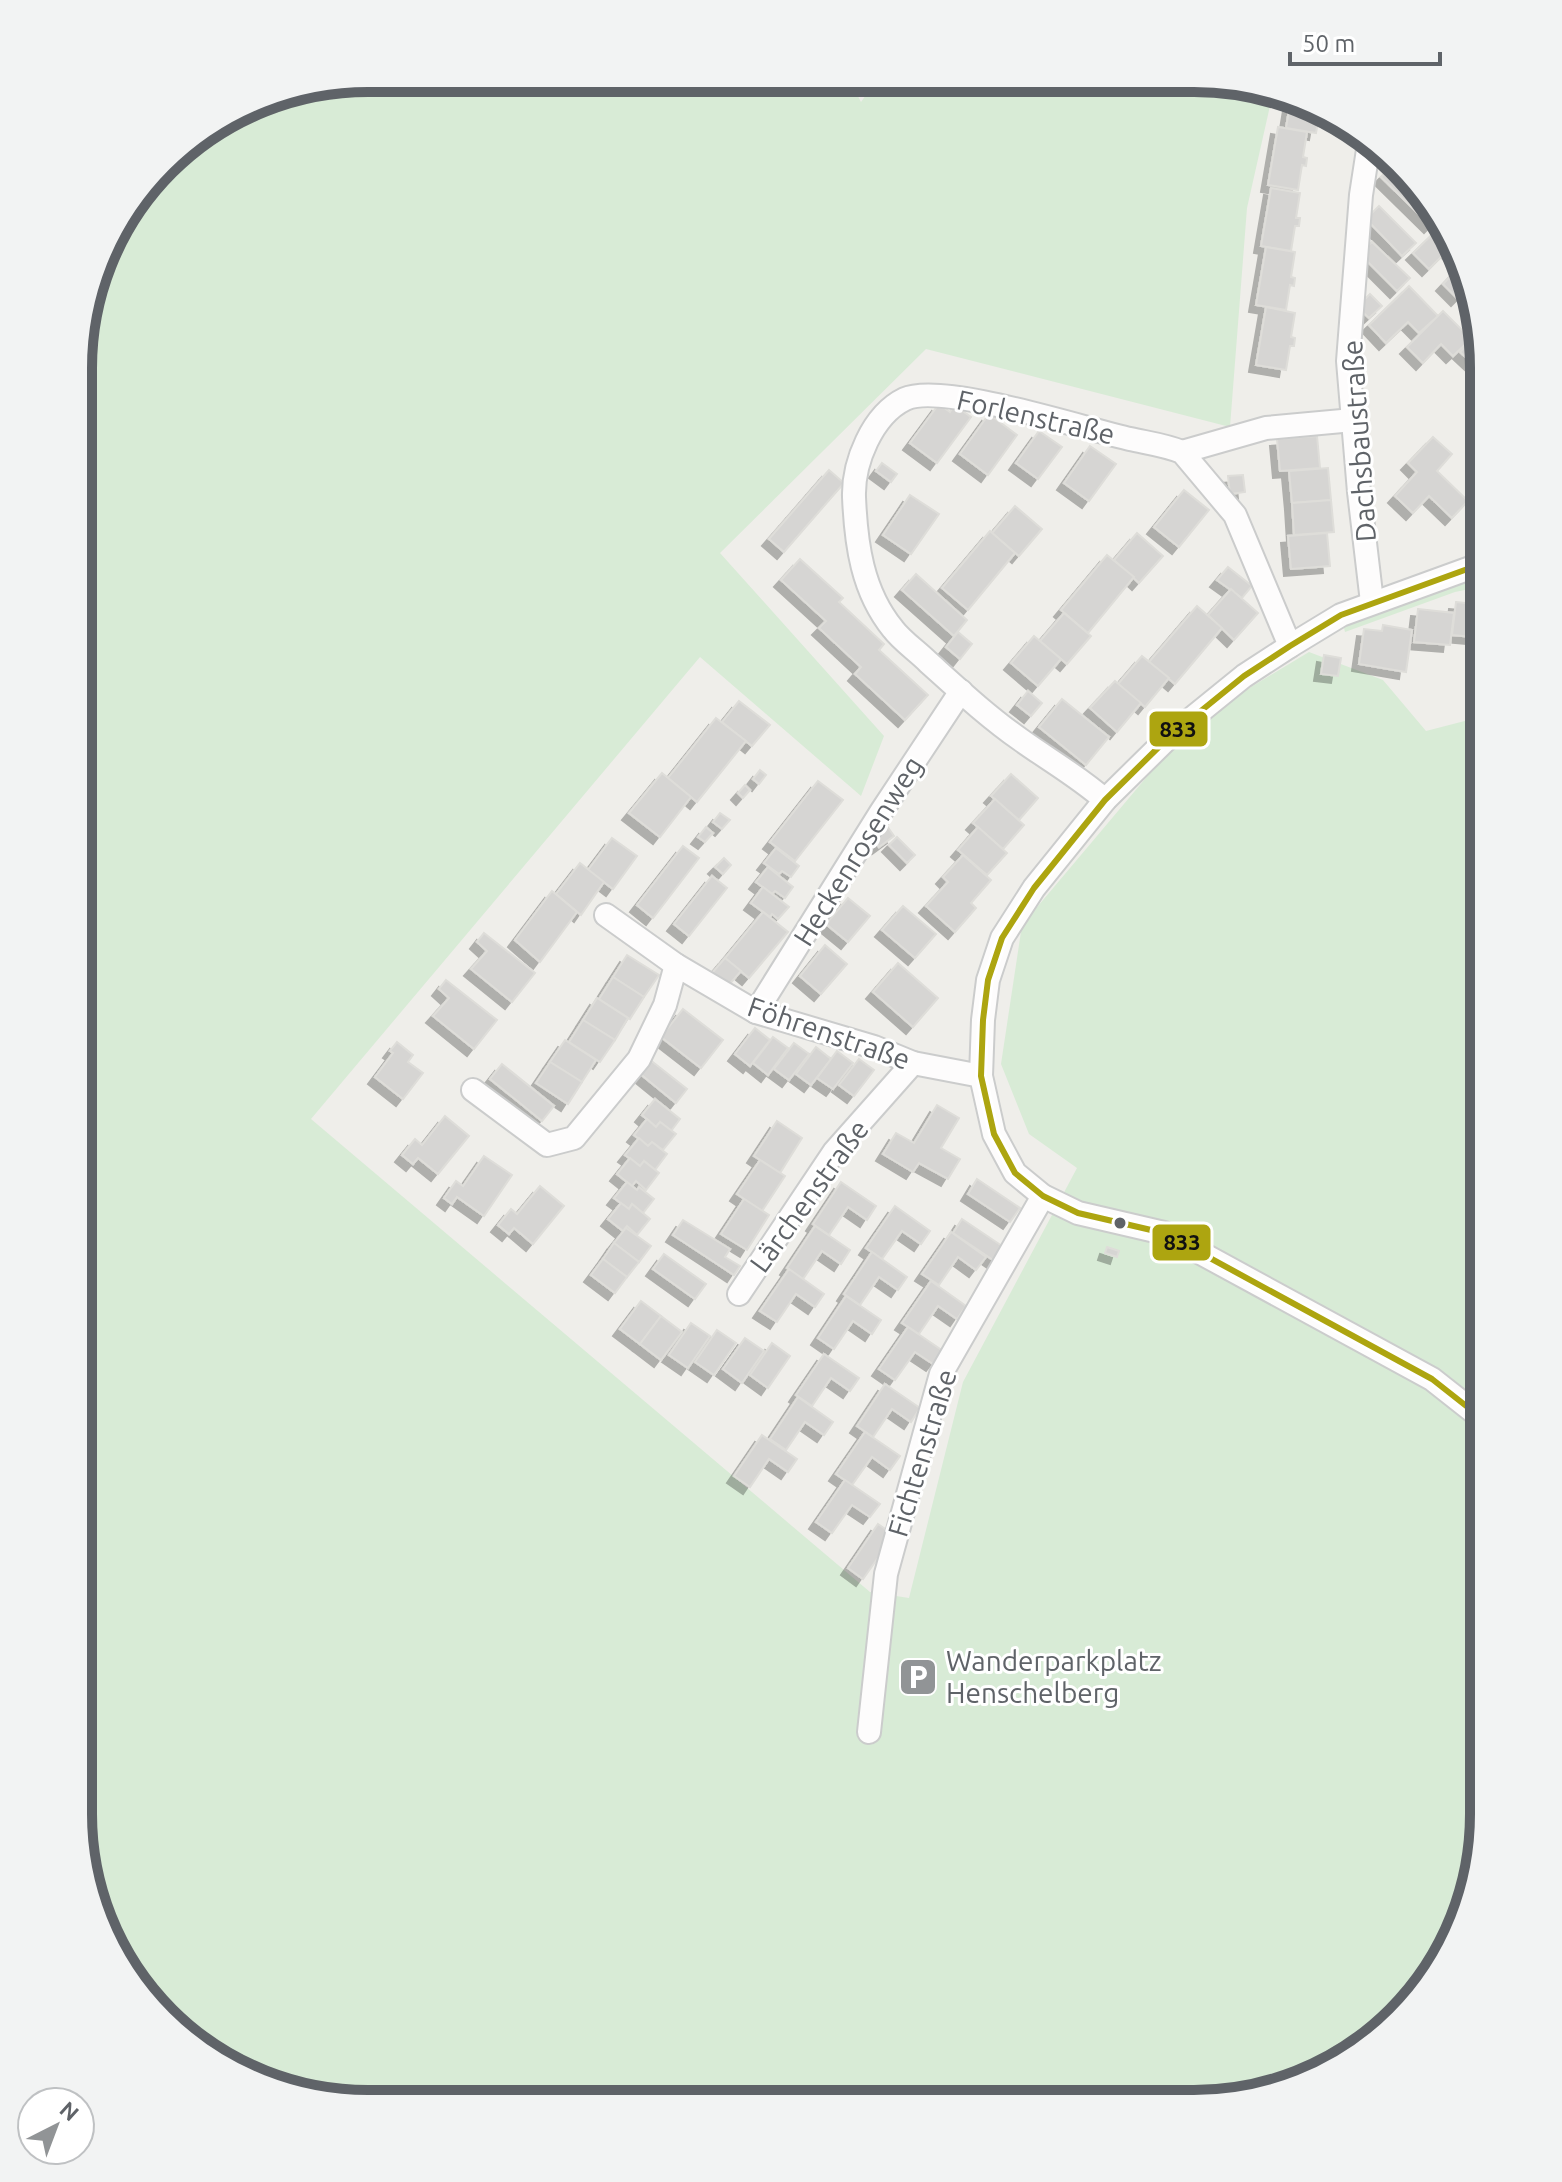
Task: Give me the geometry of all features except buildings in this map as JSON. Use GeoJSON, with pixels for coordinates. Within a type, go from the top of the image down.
{"type":"FeatureCollection","features":[{"type":"Feature","properties":{"kind":"street","name":"Dachsbaustraße"},"geometry":{"type":"LineString","coordinates":[[1367,153],[1361,195],[1348,361],[1372,602]]}},
{"type":"Feature","properties":{"kind":"street","name":"Forlenstraße"},"geometry":{"type":"LineString","coordinates":[[1105,800],[1088,784],[1020,739],[892,629],[865,581],[855,535],[854,487],[859,461],[884,415],[905,399],[936,394],[1170,446],[1182,452]]}},
{"type":"Feature","properties":{"kind":"street"},"geometry":{"type":"LineString","coordinates":[[1290,646],[1235,515],[1182,452],[1266,428],[1353,420]]}},
{"type":"Feature","properties":{"kind":"street"},"geometry":{"type":"LineString","coordinates":[[1469,1408],[1432,1379],[1164,1233],[1078,1213],[1043,1196],[1015,1173],[994,1134],[981,1076],[988,980],[1002,938],[1034,888],[1105,800],[1170,736],[1244,676],[1290,646],[1341,615],[1470,568]]}},
{"type":"Feature","properties":{"kind":"street","name":"Heckenrosenweg"},"geometry":{"type":"LineString","coordinates":[[756,1012],[961,691]]}},
{"type":"Feature","properties":{"kind":"street","name":"Föhrenstraße"},"geometry":{"type":"LineString","coordinates":[[606,915],[676,965],[756,1012],[874,1047],[913,1063],[981,1076]]}},
{"type":"Feature","properties":{"kind":"street"},"geometry":{"type":"LineString","coordinates":[[473,1090],[547,1145],[574,1138],[639,1059],[665,1005],[676,965]]}},
{"type":"Feature","properties":{"kind":"street","name":"Lärchenstraße"},"geometry":{"type":"LineString","coordinates":[[739,1294],[834,1152],[913,1063]]}},
{"type":"Feature","properties":{"kind":"street","name":"Fichtenstraße"},"geometry":{"type":"LineString","coordinates":[[869,1732],[886,1574],[941,1374],[1043,1196]]}},
{"type":"Feature","properties":{"kind":"green space"},"geometry":{"type":"Polygon","coordinates":[[[856,92],[861,102],[868,92],[1194,92],[1230,94],[1271,103],[1247,208],[1230,427],[926,349],[720,553],[884,736],[861,796],[700,657],[311,1119],[870,1592],[909,1598],[963,1382],[1077,1168],[1029,1134],[1001,1064],[1022,925],[1193,722],[1309,652],[1383,680],[1426,731],[1470,720],[1469,1832],[1465,1868],[1442,1936],[1424,1968],[1402,1996],[1348,2044],[1316,2062],[1248,2085],[1194,2090],[332,2088],[296,2081],[262,2069],[200,2033],[173,2009],[138,1968],[120,1936],[97,1868],[92,1814],[92,368],[97,314],[113,262],[138,214],[160,186],[186,160],[230,129],[296,101],[332,94],[856,92]]]}},
{"type":"Feature","properties":{"kind":"green space"},"geometry":{"type":"Polygon","coordinates":[[[1470,568],[1470,589],[1345,632],[1341,615],[1470,568]]]}},
{"type":"Feature","properties":{"kind":"transit line","name":"833"},"geometry":{"type":"LineString","coordinates":[[1469,1408],[1432,1379],[1164,1233],[1078,1213],[1043,1196],[1015,1173],[994,1134],[981,1076],[988,980],[1002,938],[1034,888],[1105,800],[1170,736],[1244,676],[1290,646],[1341,615],[1470,568]]}},
{"type":"Feature","properties":{"kind":"place","name":"Wanderparkplatz Henschelberg"},"geometry":{"type":"Point","coordinates":[918,1677]}}]}
